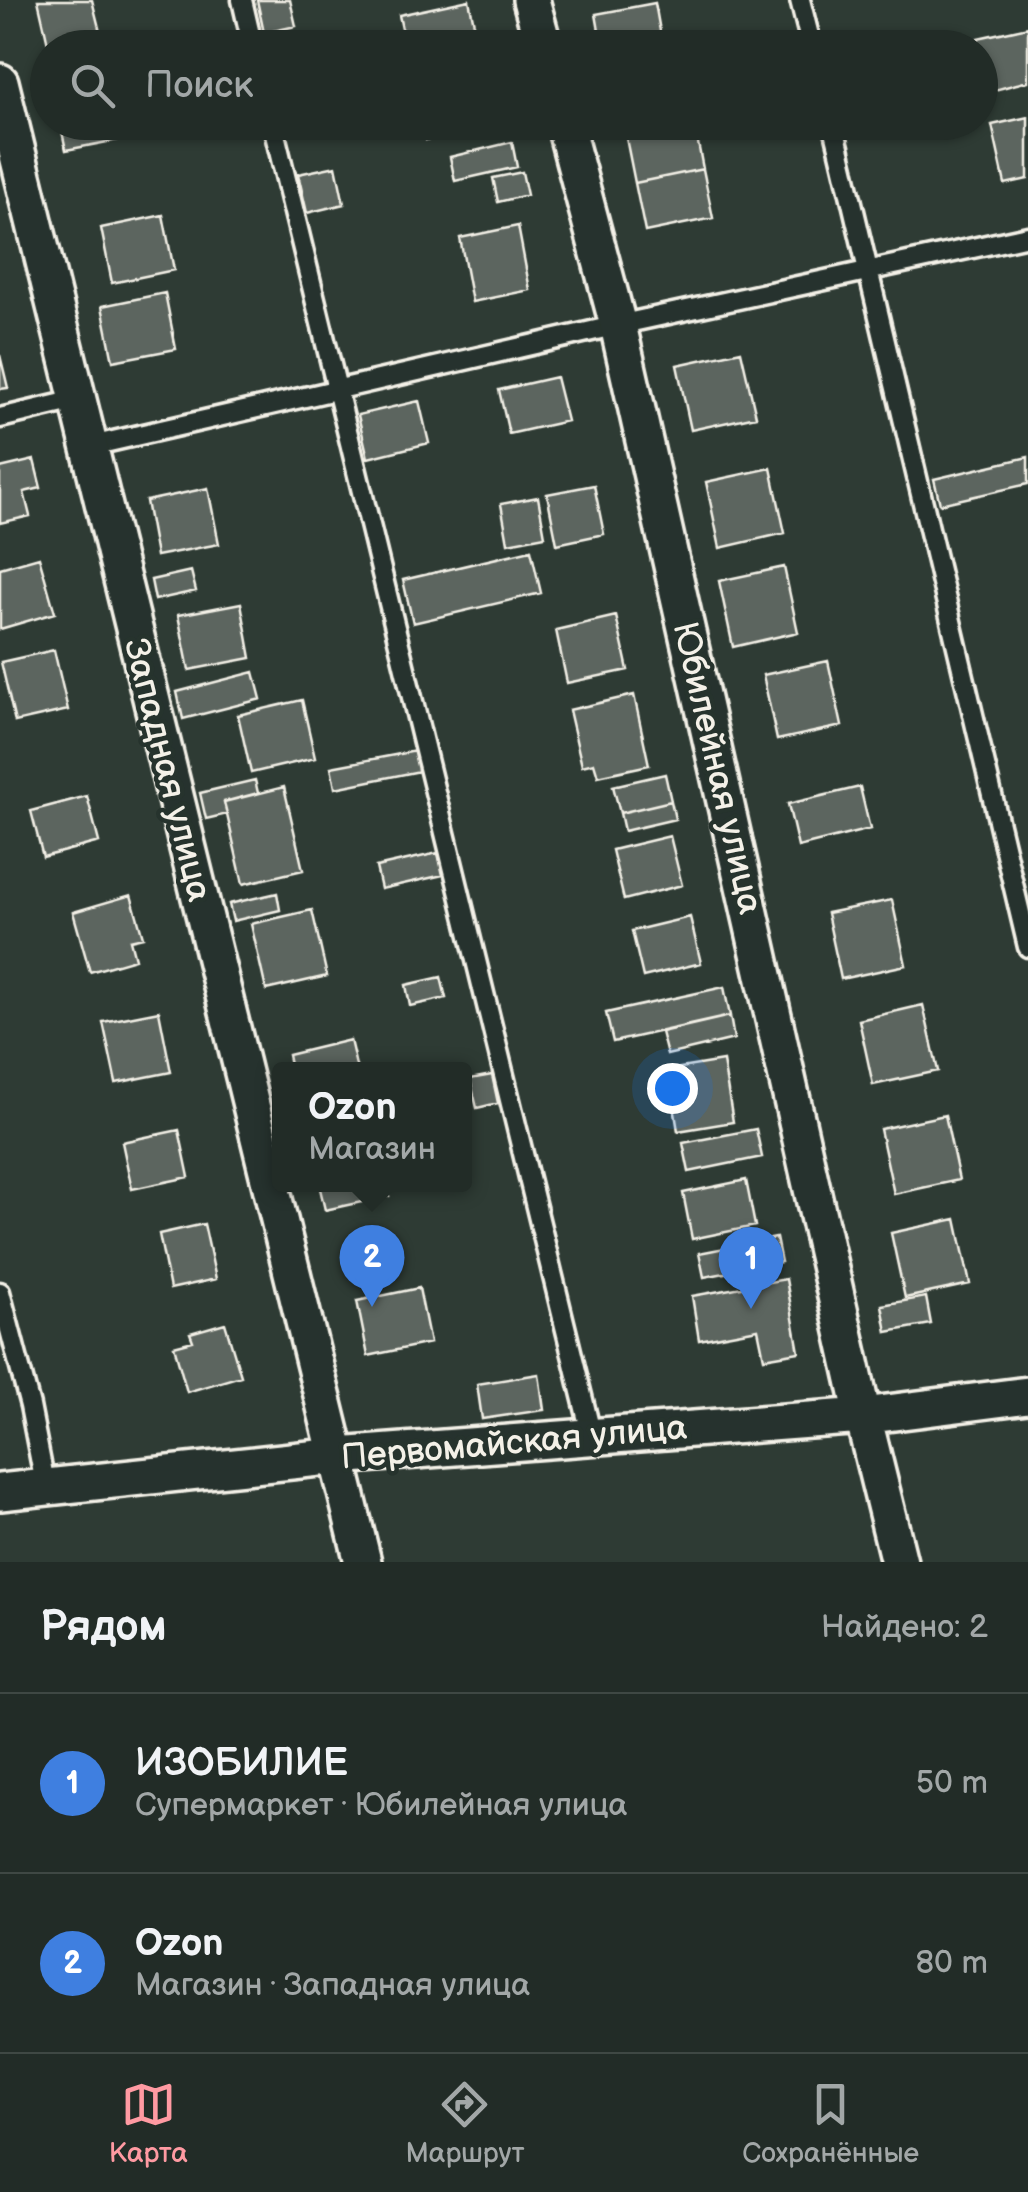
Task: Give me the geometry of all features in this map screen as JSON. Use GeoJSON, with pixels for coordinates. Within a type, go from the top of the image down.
{"type":"FeatureCollection","features":[{"type":"Feature","properties":{"kind":"street"},"geometry":{"type":"LineString","coordinates":[[531,0],[539,30]]}},
{"type":"Feature","properties":{"kind":"street","name":"Западная улица"},"geometry":{"type":"LineString","coordinates":[[0,82],[272,1191]]}},
{"type":"Feature","properties":{"kind":"street","name":"Юбилейная улица"},"geometry":{"type":"LineString","coordinates":[[569,140],[618,325],[899,1562]]}},
{"type":"Feature","properties":{"kind":"street","name":"Западная улица"},"geometry":{"type":"LineString","coordinates":[[272,1192],[363,1562]]}},
{"type":"Feature","properties":{"kind":"street","name":"Первомайская улица"},"geometry":{"type":"LineString","coordinates":[[0,1492],[338,1456],[863,1416],[1028,1395]]}},
{"type":"Feature","properties":{"kind":"lane"},"geometry":{"type":"LineString","coordinates":[[242,0],[249,30]]}},
{"type":"Feature","properties":{"kind":"lane"},"geometry":{"type":"LineString","coordinates":[[800,0],[808,30]]}},
{"type":"Feature","properties":{"kind":"lane"},"geometry":{"type":"LineString","coordinates":[[276,140],[592,1436]]}},
{"type":"Feature","properties":{"kind":"lane"},"geometry":{"type":"LineString","coordinates":[[837,140],[1028,947]]}},
{"type":"Feature","properties":{"kind":"lane"},"geometry":{"type":"LineString","coordinates":[[87,447],[1028,236]]}},
{"type":"Feature","properties":{"kind":"lane"},"geometry":{"type":"LineString","coordinates":[[0,418],[76,400]]}},
{"type":"Feature","properties":{"kind":"lane"},"geometry":{"type":"LineString","coordinates":[[0,1292],[30,1406],[46,1488]]}},
{"type":"Feature","properties":{"kind":"building"},"geometry":{"type":"Polygon","coordinates":[[[38,0],[92,0],[100,30],[45,30],[38,0]]]}},
{"type":"Feature","properties":{"kind":"building"},"geometry":{"type":"Polygon","coordinates":[[[257,0],[290,0],[296,26],[263,30],[257,0]]]}},
{"type":"Feature","properties":{"kind":"building"},"geometry":{"type":"Polygon","coordinates":[[[469,0],[475,30],[402,30],[399,15],[469,0]]]}},
{"type":"Feature","properties":{"kind":"building"},"geometry":{"type":"Polygon","coordinates":[[[655,3],[660,30],[599,30],[596,14],[655,3]]]}},
{"type":"Feature","properties":{"kind":"building"},"geometry":{"type":"Polygon","coordinates":[[[1028,27],[1028,81],[998,89],[998,34],[1028,27]]]}},
{"type":"Feature","properties":{"kind":"building"},"geometry":{"type":"Polygon","coordinates":[[[1028,117],[1028,179],[1005,184],[995,140],[998,124],[1028,117]]]}},
{"type":"Feature","properties":{"kind":"building"},"geometry":{"type":"Polygon","coordinates":[[[64,140],[118,140],[66,150],[64,140]]]}},
{"type":"Feature","properties":{"kind":"building"},"geometry":{"type":"Polygon","coordinates":[[[626,140],[697,140],[703,169],[635,183],[626,140]]]}},
{"type":"Feature","properties":{"kind":"building"},"geometry":{"type":"Polygon","coordinates":[[[512,142],[517,167],[455,181],[450,157],[512,142]]]}},
{"type":"Feature","properties":{"kind":"building"},"geometry":{"type":"Polygon","coordinates":[[[336,166],[344,204],[307,213],[298,174],[336,166]]]}},
{"type":"Feature","properties":{"kind":"building"},"geometry":{"type":"Polygon","coordinates":[[[703,169],[713,218],[645,232],[635,183],[703,169]]]}},
{"type":"Feature","properties":{"kind":"building"},"geometry":{"type":"Polygon","coordinates":[[[522,172],[527,195],[498,202],[493,178],[522,172]]]}},
{"type":"Feature","properties":{"kind":"building"},"geometry":{"type":"Polygon","coordinates":[[[163,215],[174,270],[112,283],[101,228],[163,215]]]}},
{"type":"Feature","properties":{"kind":"building"},"geometry":{"type":"Polygon","coordinates":[[[518,226],[530,290],[472,302],[460,238],[518,226]]]}},
{"type":"Feature","properties":{"kind":"building"},"geometry":{"type":"Polygon","coordinates":[[[165,293],[176,349],[113,361],[102,306],[165,293]]]}},
{"type":"Feature","properties":{"kind":"building"},"geometry":{"type":"Polygon","coordinates":[[[741,351],[756,416],[691,430],[677,365],[741,351]]]}},
{"type":"Feature","properties":{"kind":"building"},"geometry":{"type":"Polygon","coordinates":[[[0,355],[8,388],[0,389],[0,355]]]}},
{"type":"Feature","properties":{"kind":"building"},"geometry":{"type":"Polygon","coordinates":[[[556,377],[567,421],[509,434],[499,390],[556,377]]]}},
{"type":"Feature","properties":{"kind":"building"},"geometry":{"type":"Polygon","coordinates":[[[419,401],[429,443],[368,458],[358,415],[419,401]]]}},
{"type":"Feature","properties":{"kind":"building"},"geometry":{"type":"Polygon","coordinates":[[[1028,457],[1028,484],[940,504],[934,479],[1028,457]]]}},
{"type":"Feature","properties":{"kind":"building"},"geometry":{"type":"Polygon","coordinates":[[[34,460],[41,488],[24,492],[30,516],[0,523],[0,468],[34,460]]]}},
{"type":"Feature","properties":{"kind":"building"},"geometry":{"type":"Polygon","coordinates":[[[771,468],[785,533],[720,548],[706,482],[771,468]]]}},
{"type":"Feature","properties":{"kind":"building"},"geometry":{"type":"Polygon","coordinates":[[[594,485],[604,534],[557,544],[547,494],[594,485]]]}},
{"type":"Feature","properties":{"kind":"building"},"geometry":{"type":"Polygon","coordinates":[[[208,488],[219,544],[156,556],[146,501],[208,488]]]}},
{"type":"Feature","properties":{"kind":"building"},"geometry":{"type":"Polygon","coordinates":[[[538,497],[545,536],[508,543],[501,504],[538,497]]]}},
{"type":"Feature","properties":{"kind":"building"},"geometry":{"type":"Polygon","coordinates":[[[531,550],[541,593],[413,623],[403,580],[531,550]]]}},
{"type":"Feature","properties":{"kind":"building"},"geometry":{"type":"Polygon","coordinates":[[[39,557],[55,613],[0,629],[0,568],[39,557]]]}},
{"type":"Feature","properties":{"kind":"building"},"geometry":{"type":"Polygon","coordinates":[[[784,567],[798,632],[733,647],[719,581],[784,567]]]}},
{"type":"Feature","properties":{"kind":"building"},"geometry":{"type":"Polygon","coordinates":[[[191,571],[196,591],[155,600],[151,580],[191,571]]]}},
{"type":"Feature","properties":{"kind":"building"},"geometry":{"type":"Polygon","coordinates":[[[241,603],[251,658],[189,670],[178,615],[241,603]]]}},
{"type":"Feature","properties":{"kind":"building"},"geometry":{"type":"Polygon","coordinates":[[[616,616],[628,670],[567,683],[556,630],[616,616]]]}},
{"type":"Feature","properties":{"kind":"building"},"geometry":{"type":"Polygon","coordinates":[[[54,650],[68,710],[15,722],[1,662],[54,650]]]}},
{"type":"Feature","properties":{"kind":"building"},"geometry":{"type":"Polygon","coordinates":[[[828,661],[842,726],[777,740],[763,675],[828,661]]]}},
{"type":"Feature","properties":{"kind":"building"},"geometry":{"type":"Polygon","coordinates":[[[254,672],[261,699],[183,719],[177,692],[254,672]]]}},
{"type":"Feature","properties":{"kind":"building"},"geometry":{"type":"Polygon","coordinates":[[[634,695],[649,765],[598,776],[594,763],[582,766],[569,710],[634,695]]]}},
{"type":"Feature","properties":{"kind":"building"},"geometry":{"type":"Polygon","coordinates":[[[302,700],[315,758],[251,773],[238,715],[302,700]]]}},
{"type":"Feature","properties":{"kind":"building"},"geometry":{"type":"Polygon","coordinates":[[[416,751],[420,771],[335,788],[331,767],[416,751]]]}},
{"type":"Feature","properties":{"kind":"building"},"geometry":{"type":"Polygon","coordinates":[[[665,774],[671,801],[620,813],[613,786],[665,774]]]}},
{"type":"Feature","properties":{"kind":"building"},"geometry":{"type":"Polygon","coordinates":[[[255,780],[258,793],[224,802],[227,814],[206,819],[200,793],[255,780]]]}},
{"type":"Feature","properties":{"kind":"building"},"geometry":{"type":"Polygon","coordinates":[[[284,787],[303,870],[243,884],[224,802],[284,787]]]}},
{"type":"Feature","properties":{"kind":"building"},"geometry":{"type":"Polygon","coordinates":[[[860,787],[870,829],[798,847],[788,804],[860,787]]]}},
{"type":"Feature","properties":{"kind":"building"},"geometry":{"type":"Polygon","coordinates":[[[87,796],[99,842],[43,857],[31,811],[87,796]]]}},
{"type":"Feature","properties":{"kind":"building"},"geometry":{"type":"Polygon","coordinates":[[[671,801],[675,819],[624,831],[620,813],[671,801]]]}},
{"type":"Feature","properties":{"kind":"building"},"geometry":{"type":"Polygon","coordinates":[[[670,836],[682,885],[624,900],[612,850],[670,836]]]}},
{"type":"Feature","properties":{"kind":"building"},"geometry":{"type":"Polygon","coordinates":[[[438,853],[443,875],[381,889],[376,867],[438,853]]]}},
{"type":"Feature","properties":{"kind":"building"},"geometry":{"type":"Polygon","coordinates":[[[277,893],[280,910],[233,921],[229,904],[277,893]]]}},
{"type":"Feature","properties":{"kind":"building"},"geometry":{"type":"Polygon","coordinates":[[[131,895],[143,937],[130,940],[135,959],[90,972],[73,912],[131,895]]]}},
{"type":"Feature","properties":{"kind":"building"},"geometry":{"type":"Polygon","coordinates":[[[892,900],[906,965],[841,979],[827,913],[892,900]]]}},
{"type":"Feature","properties":{"kind":"building"},"geometry":{"type":"Polygon","coordinates":[[[312,910],[327,976],[266,990],[251,924],[312,910]]]}},
{"type":"Feature","properties":{"kind":"building"},"geometry":{"type":"Polygon","coordinates":[[[690,917],[701,963],[643,977],[632,931],[690,917]]]}},
{"type":"Feature","properties":{"kind":"building"},"geometry":{"type":"Polygon","coordinates":[[[441,977],[446,998],[410,1006],[406,985],[441,977]]]}},
{"type":"Feature","properties":{"kind":"building"},"geometry":{"type":"Polygon","coordinates":[[[724,987],[730,1016],[613,1042],[606,1013],[724,987]]]}},
{"type":"Feature","properties":{"kind":"building"},"geometry":{"type":"Polygon","coordinates":[[[923,1005],[938,1071],[873,1085],[859,1020],[923,1005]]]}},
{"type":"Feature","properties":{"kind":"building"},"geometry":{"type":"Polygon","coordinates":[[[159,1011],[171,1072],[116,1083],[103,1022],[159,1011]]]}},
{"type":"Feature","properties":{"kind":"building"},"geometry":{"type":"Polygon","coordinates":[[[730,1016],[734,1039],[667,1055],[661,1032],[730,1016]]]}},
{"type":"Feature","properties":{"kind":"building"},"geometry":{"type":"Polygon","coordinates":[[[350,1040],[355,1062],[289,1062],[288,1055],[350,1040]]]}},
{"type":"Feature","properties":{"kind":"building"},"geometry":{"type":"Polygon","coordinates":[[[723,1061],[733,1122],[678,1131],[668,1070],[723,1061]]]}},
{"type":"Feature","properties":{"kind":"building"},"geometry":{"type":"Polygon","coordinates":[[[492,1075],[498,1103],[477,1108],[472,1079],[492,1075]]]}},
{"type":"Feature","properties":{"kind":"building"},"geometry":{"type":"Polygon","coordinates":[[[945,1115],[959,1180],[894,1194],[880,1129],[945,1115]]]}},
{"type":"Feature","properties":{"kind":"building"},"geometry":{"type":"Polygon","coordinates":[[[756,1129],[762,1157],[689,1172],[683,1143],[756,1129]]]}},
{"type":"Feature","properties":{"kind":"building"},"geometry":{"type":"Polygon","coordinates":[[[179,1130],[189,1177],[132,1189],[122,1142],[179,1130]]]}},
{"type":"Feature","properties":{"kind":"building"},"geometry":{"type":"Polygon","coordinates":[[[746,1180],[755,1226],[692,1239],[683,1193],[746,1180]]]}},
{"type":"Feature","properties":{"kind":"building"},"geometry":{"type":"Polygon","coordinates":[[[321,1192],[388,1192],[389,1196],[325,1210],[321,1192]]]}},
{"type":"Feature","properties":{"kind":"building"},"geometry":{"type":"Polygon","coordinates":[[[956,1219],[970,1284],[905,1298],[891,1233],[956,1219]]]}},
{"type":"Feature","properties":{"kind":"building"},"geometry":{"type":"Polygon","coordinates":[[[204,1224],[216,1279],[170,1289],[159,1234],[204,1224]]]}},
{"type":"Feature","properties":{"kind":"building"},"geometry":{"type":"Polygon","coordinates":[[[776,1238],[781,1262],[704,1277],[699,1253],[776,1238]]]}},
{"type":"Feature","properties":{"kind":"building"},"geometry":{"type":"Polygon","coordinates":[[[786,1279],[799,1352],[764,1358],[758,1329],[699,1340],[692,1296],[786,1279]]]}},
{"type":"Feature","properties":{"kind":"building"},"geometry":{"type":"Polygon","coordinates":[[[419,1288],[430,1343],[368,1356],[357,1301],[419,1288]]]}},
{"type":"Feature","properties":{"kind":"building"},"geometry":{"type":"Polygon","coordinates":[[[926,1297],[931,1324],[887,1332],[882,1305],[926,1297]]]}},
{"type":"Feature","properties":{"kind":"building"},"geometry":{"type":"Polygon","coordinates":[[[225,1323],[241,1376],[187,1392],[174,1346],[193,1341],[190,1333],[225,1323]]]}},
{"type":"Feature","properties":{"kind":"building"},"geometry":{"type":"Polygon","coordinates":[[[539,1374],[544,1410],[482,1419],[477,1384],[539,1374]]]}},
{"type":"Feature","properties":{"kind":"place","name":"Ozon"},"geometry":{"type":"Point","coordinates":[372,1307]}},
{"type":"Feature","properties":{"kind":"place","name":"ИЗОБИЛИЕ"},"geometry":{"type":"Point","coordinates":[751,1309]}}]}
